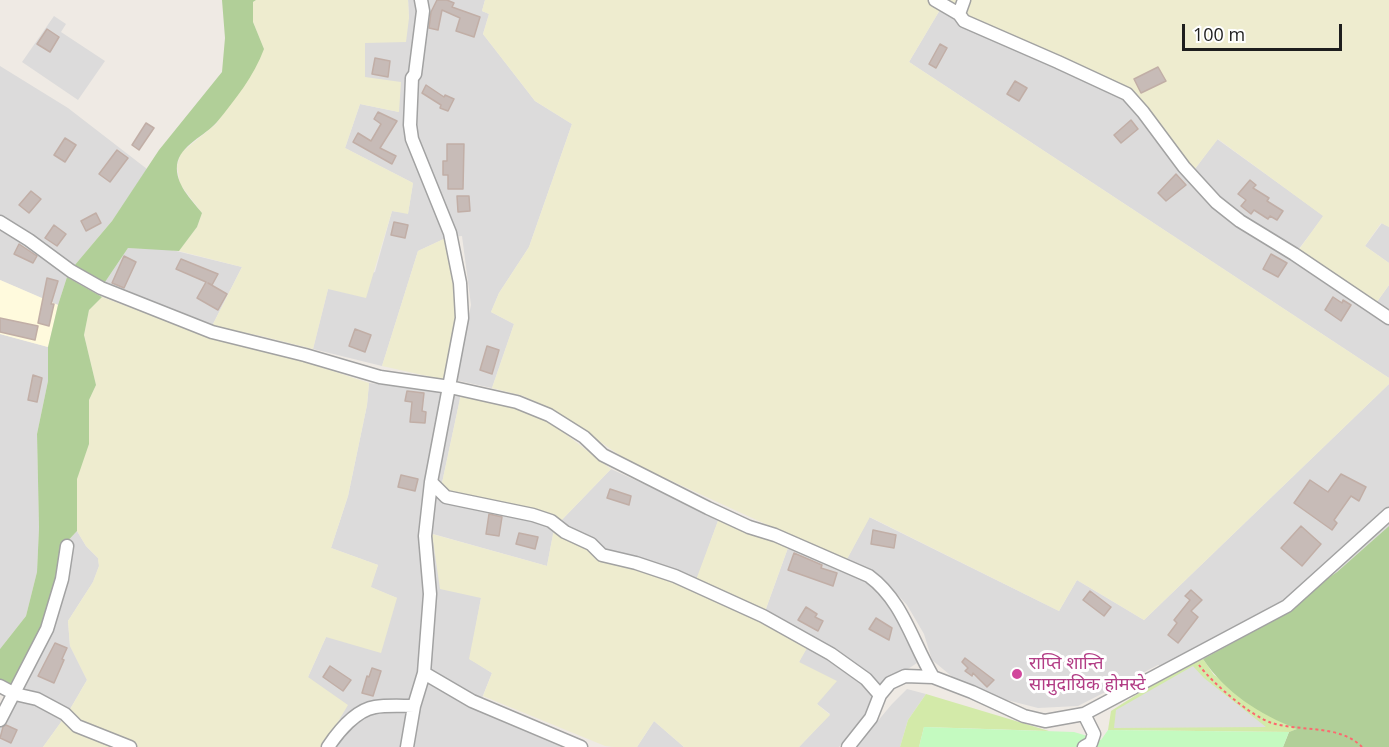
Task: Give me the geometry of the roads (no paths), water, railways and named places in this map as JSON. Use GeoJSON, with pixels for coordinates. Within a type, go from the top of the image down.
{"type":"FeatureCollection","features":[{"type":"Feature","properties":{"kind":"street"},"geometry":{"type":"LineString","coordinates":[[407,747],[414,706],[423,673],[430,594],[425,536],[431,482],[462,318],[460,283],[450,233],[412,139],[410,125],[412,78],[415,74],[423,11],[421,0]]}},
{"type":"Feature","properties":{"kind":"street"},"geometry":{"type":"LineString","coordinates":[[935,0],[959,14],[964,21],[1127,94],[1184,166],[1216,202],[1240,221],[1294,254],[1389,318]]}},
{"type":"Feature","properties":{"kind":"street"},"geometry":{"type":"LineString","coordinates":[[959,14],[964,0]]}},
{"type":"Feature","properties":{"kind":"street"},"geometry":{"type":"LineString","coordinates":[[0,222],[71,271],[101,288],[212,332],[305,355],[380,377],[450,387],[517,402],[549,416],[584,437],[603,454],[698,503],[749,527],[775,535],[869,576],[895,600],[923,661],[933,677]]}},
{"type":"Feature","properties":{"kind":"street"},"geometry":{"type":"LineString","coordinates":[[431,482],[446,497],[533,515],[551,521],[565,532],[591,544],[602,555],[675,576],[763,616],[831,654],[866,679],[880,695]]}},
{"type":"Feature","properties":{"kind":"street"},"geometry":{"type":"LineString","coordinates":[[848,747],[872,718],[880,695],[890,683],[904,676],[933,677],[1024,716],[1045,720],[1084,714],[1287,606],[1389,514]]}},
{"type":"Feature","properties":{"kind":"street"},"geometry":{"type":"LineString","coordinates":[[0,720],[47,630],[62,579],[67,546]]}},
{"type":"Feature","properties":{"kind":"street"},"geometry":{"type":"LineString","coordinates":[[423,673],[472,700],[581,747]]}},
{"type":"Feature","properties":{"kind":"street"},"geometry":{"type":"LineString","coordinates":[[0,686],[15,694],[37,699],[65,714],[77,726],[130,747]]}},
{"type":"Feature","properties":{"kind":"street"},"geometry":{"type":"LineString","coordinates":[[328,747],[337,734],[364,710],[375,707],[414,706]]}},
{"type":"Feature","properties":{"kind":"street"},"geometry":{"type":"LineString","coordinates":[[1084,714],[1094,734],[1090,746]]}},
{"type":"Feature","properties":{"kind":"place","name":"राप्ति शान्ति सामुदायिक होमस्टे"},"geometry":{"type":"Point","coordinates":[1017,674]}}]}
